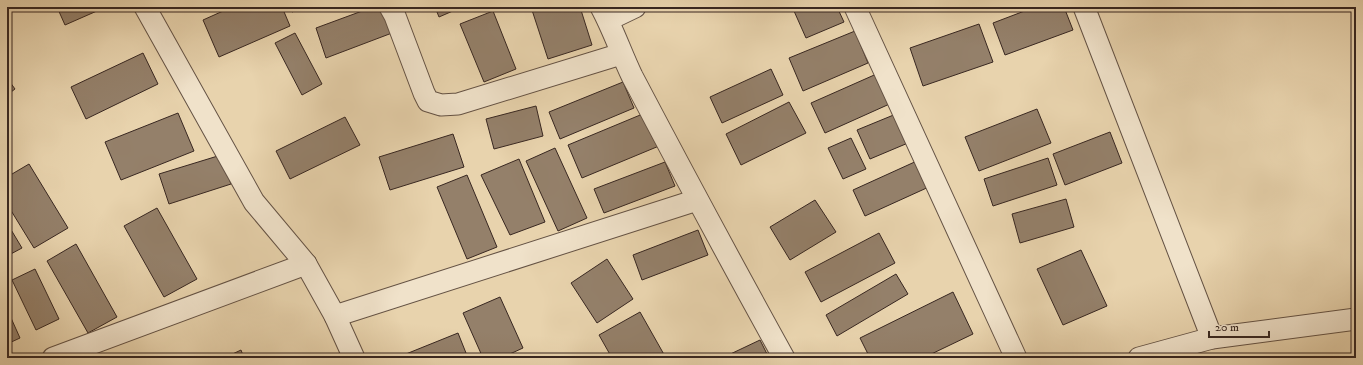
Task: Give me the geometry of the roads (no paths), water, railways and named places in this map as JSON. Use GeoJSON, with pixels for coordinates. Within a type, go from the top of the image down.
{"type":"FeatureCollection","features":[{"type":"Feature","properties":{"kind":"street"},"geometry":{"type":"LineString","coordinates":[[144,7],[254,202],[306,264],[334,316],[354,358]]}},
{"type":"Feature","properties":{"kind":"street"},"geometry":{"type":"LineString","coordinates":[[390,7],[428,101],[441,105],[458,104],[621,54]]}},
{"type":"Feature","properties":{"kind":"street"},"geometry":{"type":"LineString","coordinates":[[635,7],[604,13],[621,54],[697,200],[784,358]]}},
{"type":"Feature","properties":{"kind":"street"},"geometry":{"type":"LineString","coordinates":[[854,7],[1016,358]]}},
{"type":"Feature","properties":{"kind":"street"},"geometry":{"type":"LineString","coordinates":[[1084,7],[1212,338]]}},
{"type":"Feature","properties":{"kind":"street"},"geometry":{"type":"LineString","coordinates":[[334,316],[697,200]]}},
{"type":"Feature","properties":{"kind":"street"},"geometry":{"type":"LineString","coordinates":[[53,358],[306,264]]}},
{"type":"Feature","properties":{"kind":"street"},"geometry":{"type":"LineString","coordinates":[[1139,358],[1212,338],[1356,319]]}}]}
